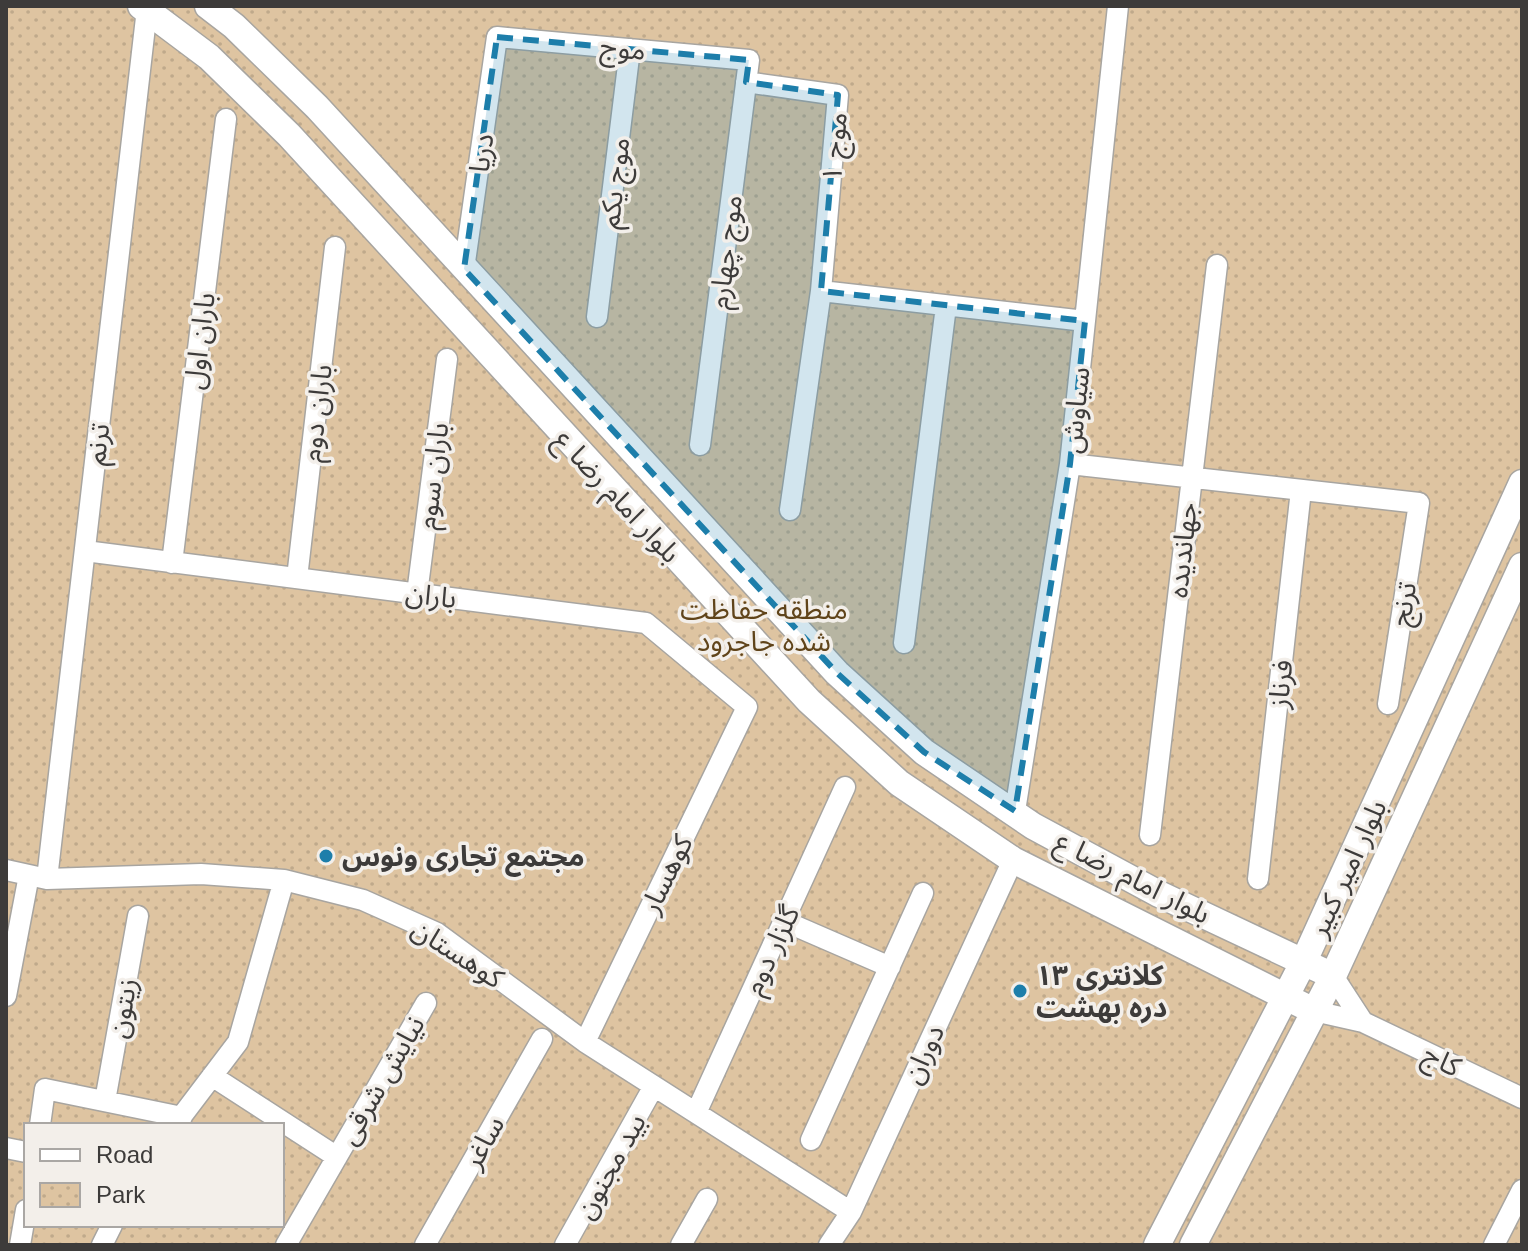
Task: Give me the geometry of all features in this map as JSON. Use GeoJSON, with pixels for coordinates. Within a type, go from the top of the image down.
{"type":"FeatureCollection","features":[{"type":"Feature","properties":{"kind":"main road","name":"بلوار امام رضا ع"},"geometry":{"type":"LineString","coordinates":[[208,6],[234,26],[317,107],[837,673],[924,752],[1033,826],[1159,894],[1333,976]]}},
{"type":"Feature","properties":{"kind":"main road","name":"بلوار امام رضا ع"},"geometry":{"type":"LineString","coordinates":[[144,8],[209,57],[289,135],[809,701],[888,773],[1013,860],[1314,1011]]}},
{"type":"Feature","properties":{"kind":"main road","name":"بلوار امیر کبیر"},"geometry":{"type":"LineString","coordinates":[[1157,1245],[1304,961],[1516,509],[1522,483]]}},
{"type":"Feature","properties":{"kind":"main road"},"geometry":{"type":"LineString","coordinates":[[653,534],[682,507]]}},
{"type":"Feature","properties":{"kind":"main road","name":"بلوار امیر کبیر"},"geometry":{"type":"LineString","coordinates":[[1193,1245],[1333,976],[1522,566]]}},
{"type":"Feature","properties":{"kind":"street","name":"سیاوش"},"geometry":{"type":"LineString","coordinates":[[1015,811],[1070,464],[1118,6]]}},
{"type":"Feature","properties":{"kind":"street","name":"ترنم"},"geometry":{"type":"LineString","coordinates":[[6,996],[38,877],[85,551],[144,8]]}},
{"type":"Feature","properties":{"kind":"street","name":"دریا"},"geometry":{"type":"LineString","coordinates":[[464,269],[497,37]]}},
{"type":"Feature","properties":{"kind":"street","name":"موج"},"geometry":{"type":"LineString","coordinates":[[497,37],[749,60]]}},
{"type":"Feature","properties":{"kind":"street","name":"موج یکم"},"geometry":{"type":"LineString","coordinates":[[597,317],[630,49]]}},
{"type":"Feature","properties":{"kind":"street","name":"موج چهارم"},"geometry":{"type":"LineString","coordinates":[[700,445],[749,60]]}},
{"type":"Feature","properties":{"kind":"street","name":"موج ۱"},"geometry":{"type":"LineString","coordinates":[[746,82],[838,95],[821,291]]}},
{"type":"Feature","properties":{"kind":"street","name":"باران اول"},"geometry":{"type":"LineString","coordinates":[[172,563],[226,119]]}},
{"type":"Feature","properties":{"kind":"street","name":"باران دوم"},"geometry":{"type":"LineString","coordinates":[[297,578],[335,247]]}},
{"type":"Feature","properties":{"kind":"street","name":"جهاندیده"},"geometry":{"type":"LineString","coordinates":[[1150,835],[1217,265]]}},
{"type":"Feature","properties":{"kind":"street"},"geometry":{"type":"LineString","coordinates":[[790,510],[821,291],[1085,321]]}},
{"type":"Feature","properties":{"kind":"street"},"geometry":{"type":"LineString","coordinates":[[904,643],[946,306]]}},
{"type":"Feature","properties":{"kind":"street","name":"باران سوم"},"geometry":{"type":"LineString","coordinates":[[417,594],[447,359]]}},
{"type":"Feature","properties":{"kind":"street"},"geometry":{"type":"LineString","coordinates":[[1070,464],[1301,490]]}},
{"type":"Feature","properties":{"kind":"street","name":"ترنج"},"geometry":{"type":"LineString","coordinates":[[1301,490],[1419,503],[1388,704]]}},
{"type":"Feature","properties":{"kind":"street","name":"فرناز"},"geometry":{"type":"LineString","coordinates":[[1258,879],[1301,490]]}},
{"type":"Feature","properties":{"kind":"street","name":"باران"},"geometry":{"type":"LineString","coordinates":[[85,551],[646,623],[747,707]]}},
{"type":"Feature","properties":{"kind":"street","name":"کوهسار"},"geometry":{"type":"LineString","coordinates":[[585,1042],[747,707]]}},
{"type":"Feature","properties":{"kind":"street","name":"گلزار دوم"},"geometry":{"type":"LineString","coordinates":[[696,1113],[845,787]]}},
{"type":"Feature","properties":{"kind":"street","name":"دوران"},"geometry":{"type":"LineString","coordinates":[[829,1245],[851,1212],[1013,860]]}},
{"type":"Feature","properties":{"kind":"street","name":"کوهستان"},"geometry":{"type":"LineString","coordinates":[[6,870],[38,877],[201,874],[284,880],[363,900],[437,933],[585,1042],[851,1212]]}},
{"type":"Feature","properties":{"kind":"street"},"geometry":{"type":"LineString","coordinates":[[40,1123],[45,1089],[178,1121],[238,1042],[284,880]]}},
{"type":"Feature","properties":{"kind":"street"},"geometry":{"type":"LineString","coordinates":[[811,1140],[923,893]]}},
{"type":"Feature","properties":{"kind":"street","name":"زیتون"},"geometry":{"type":"LineString","coordinates":[[105,1101],[138,916]]}},
{"type":"Feature","properties":{"kind":"street"},"geometry":{"type":"LineString","coordinates":[[784,921],[890,967]]}},
{"type":"Feature","properties":{"kind":"street"},"geometry":{"type":"LineString","coordinates":[[1333,976],[1363,1022]]}},
{"type":"Feature","properties":{"kind":"street","name":"نیایش شرقی"},"geometry":{"type":"LineString","coordinates":[[286,1245],[426,1003]]}},
{"type":"Feature","properties":{"kind":"street","name":"کاج"},"geometry":{"type":"LineString","coordinates":[[1314,1011],[1363,1022],[1522,1098]]}},
{"type":"Feature","properties":{"kind":"street","name":"ساغر"},"geometry":{"type":"LineString","coordinates":[[425,1245],[542,1039]]}},
{"type":"Feature","properties":{"kind":"street"},"geometry":{"type":"LineString","coordinates":[[212,1076],[337,1157]]}},
{"type":"Feature","properties":{"kind":"street","name":"بید مجنون"},"geometry":{"type":"LineString","coordinates":[[565,1245],[654,1086]]}},
{"type":"Feature","properties":{"kind":"street"},"geometry":{"type":"LineString","coordinates":[[1494,1245],[1522,1190]]}},
{"type":"Feature","properties":{"kind":"street"},"geometry":{"type":"LineString","coordinates":[[681,1245],[707,1199]]}},
{"type":"Feature","properties":{"kind":"street"},"geometry":{"type":"LineString","coordinates":[[20,1245],[24,1222]]}},
{"type":"Feature","properties":{"kind":"street"},"geometry":{"type":"LineString","coordinates":[[102,1245],[111,1227]]}},
{"type":"Feature","properties":{"kind":"highlighted area"},"geometry":{"type":"Polygon","coordinates":[[[497,37],[749,60],[746,82],[838,95],[821,291],[1085,321],[1070,464],[1015,811],[924,752],[837,673],[464,269],[497,37]]]}},
{"type":"Feature","properties":{"kind":"green space","name":"منطقه حفاظت شده جاجرود"},"geometry":{"type":"Polygon","coordinates":[[[6,6],[1522,6],[1522,1245],[6,1245],[6,6]]]}},
{"type":"Feature","properties":{"kind":"place","name":"مجتمع تجاری ونوس"},"geometry":{"type":"Point","coordinates":[326,856]}},
{"type":"Feature","properties":{"kind":"place","name":"کلانتری ۱۳ دره بهشت"},"geometry":{"type":"Point","coordinates":[1020,991]}}]}
